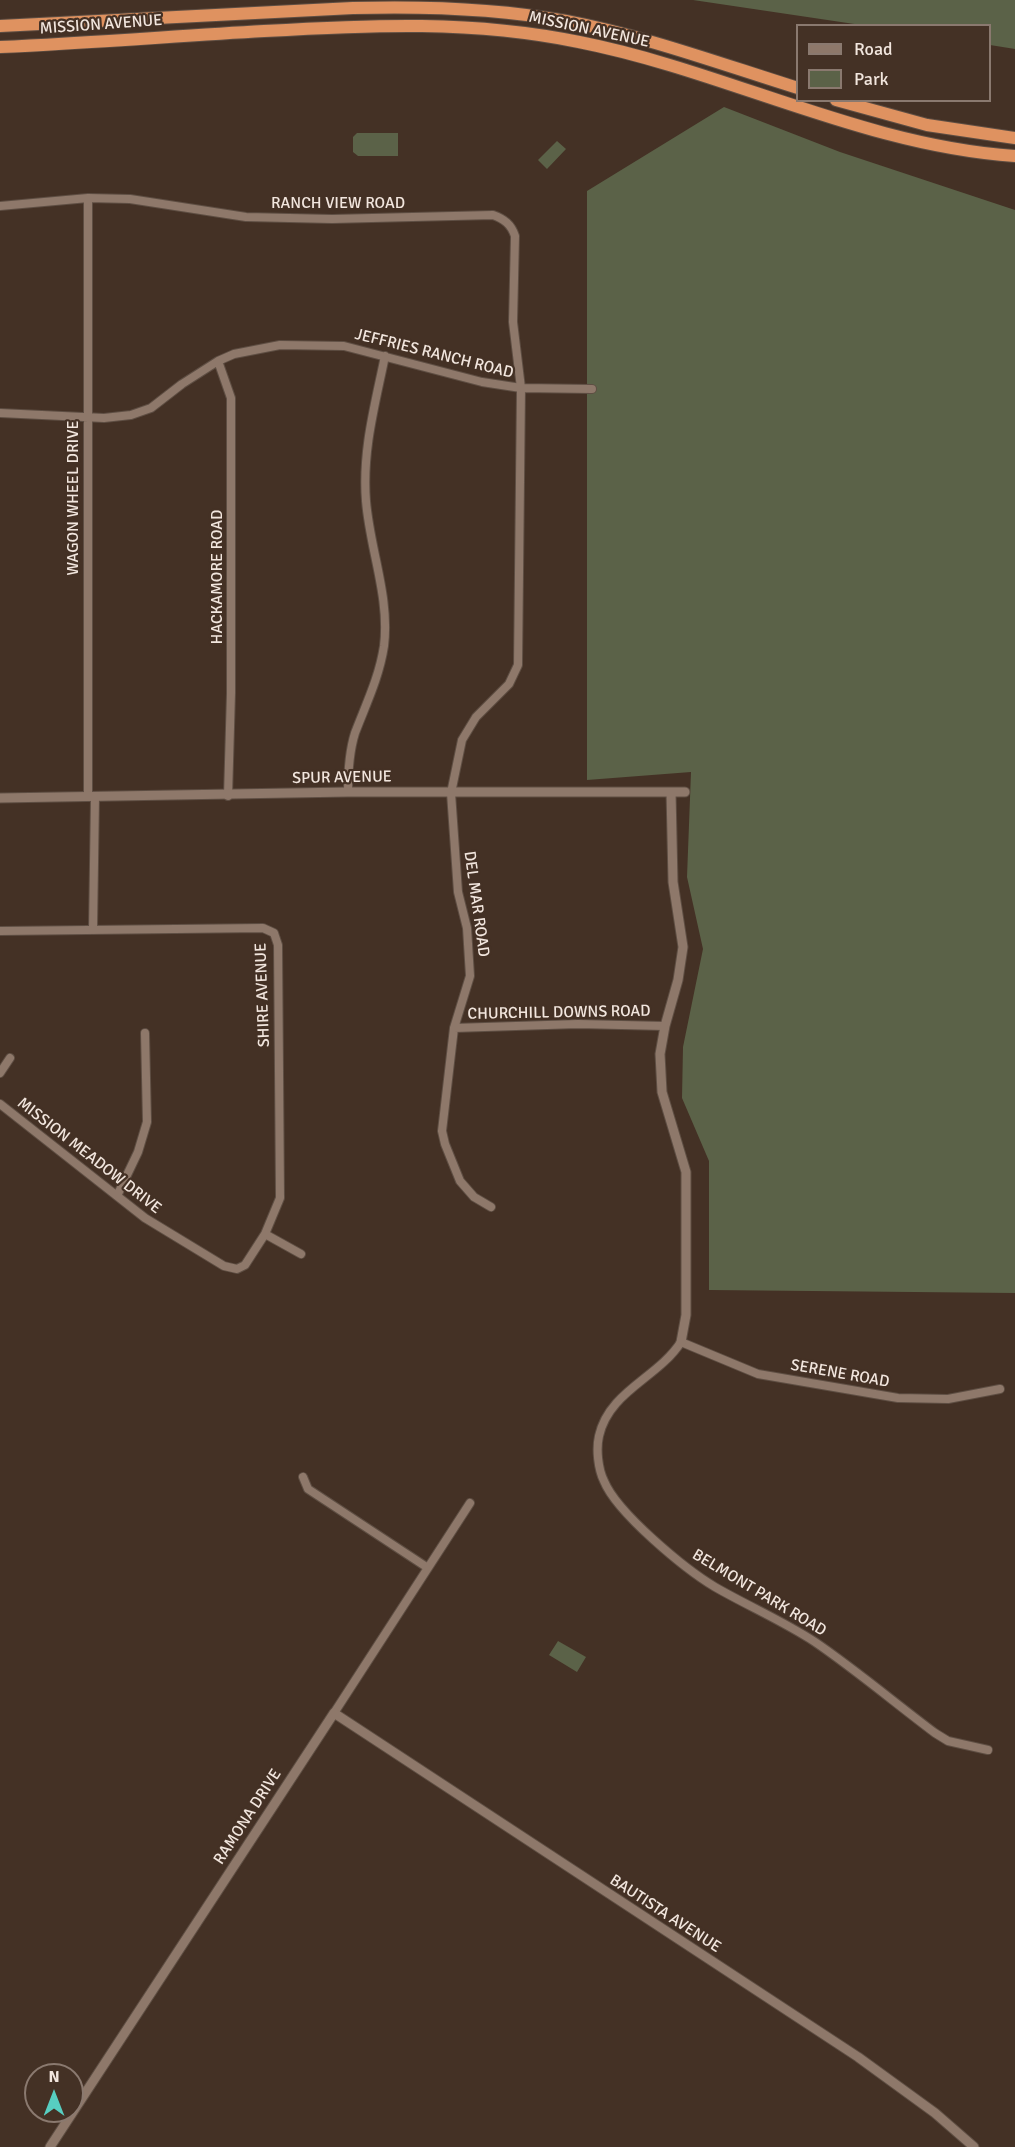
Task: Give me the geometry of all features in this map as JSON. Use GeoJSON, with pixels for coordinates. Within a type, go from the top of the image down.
{"type":"FeatureCollection","features":[{"type":"Feature","properties":{"kind":"highway","name":"MISSION AVENUE"},"geometry":{"type":"LineString","coordinates":[[0,26],[353,8],[411,7],[481,10],[544,18],[608,31],[796,87]]}},
{"type":"Feature","properties":{"kind":"highway","name":"MISSION AVENUE"},"geometry":{"type":"LineString","coordinates":[[0,47],[381,25],[453,25],[518,31],[635,55],[896,136],[963,150],[1015,156]]}},
{"type":"Feature","properties":{"kind":"highway"},"geometry":{"type":"LineString","coordinates":[[844,102],[927,125],[1015,138]]}},
{"type":"Feature","properties":{"kind":"street","name":"RANCH VIEW ROAD"},"geometry":{"type":"LineString","coordinates":[[0,206],[88,198],[130,199],[246,217],[332,219],[493,215],[504,219],[515,236],[513,322],[521,388]]}},
{"type":"Feature","properties":{"kind":"street","name":"WAGON WHEEL DRIVE"},"geometry":{"type":"LineString","coordinates":[[88,198],[87,417],[93,929]]}},
{"type":"Feature","properties":{"kind":"street","name":"JEFFRIES RANCH ROAD"},"geometry":{"type":"LineString","coordinates":[[0,413],[87,417],[131,415],[151,408],[182,384],[218,361],[234,354],[280,345],[344,346],[482,382],[521,388],[592,389]]}},
{"type":"Feature","properties":{"kind":"street"},"geometry":{"type":"LineString","coordinates":[[348,792],[348,764],[355,735],[373,691],[384,646],[384,598],[366,504],[364,474],[366,445],[385,357]]}},
{"type":"Feature","properties":{"kind":"street","name":"HACKAMORE ROAD"},"geometry":{"type":"LineString","coordinates":[[218,361],[231,398],[231,693],[228,796]]}},
{"type":"Feature","properties":{"kind":"street","name":"DEL MAR ROAD"},"geometry":{"type":"LineString","coordinates":[[491,1207],[474,1197],[460,1181],[445,1144],[442,1116],[454,1028],[470,976],[467,928],[458,892],[452,793],[462,740],[476,717],[509,684],[518,666],[521,388]]}},
{"type":"Feature","properties":{"kind":"street","name":"SPUR AVENUE"},"geometry":{"type":"LineString","coordinates":[[0,798],[228,796],[348,792],[685,792]]}},
{"type":"Feature","properties":{"kind":"street","name":"BELMONT PARK ROAD"},"geometry":{"type":"LineString","coordinates":[[671,792],[673,882],[683,947],[678,980],[660,1054],[662,1092],[686,1172],[686,1315],[681,1342],[670,1359],[615,1403],[604,1422],[599,1438],[600,1469],[615,1499],[672,1558],[715,1587],[776,1617],[816,1643],[942,1737],[988,1750]]}},
{"type":"Feature","properties":{"kind":"street","name":"SHIRE AVENUE"},"geometry":{"type":"LineString","coordinates":[[0,931],[263,928],[274,933],[278,945],[280,1198],[265,1234],[245,1265],[237,1269],[224,1266]]}},
{"type":"Feature","properties":{"kind":"street","name":"CHURCHILL DOWNS ROAD"},"geometry":{"type":"LineString","coordinates":[[454,1028],[578,1024],[665,1026]]}},
{"type":"Feature","properties":{"kind":"street"},"geometry":{"type":"LineString","coordinates":[[117,1196],[138,1152],[147,1122],[145,1033]]}},
{"type":"Feature","properties":{"kind":"street"},"geometry":{"type":"LineString","coordinates":[[0,1073],[10,1058]]}},
{"type":"Feature","properties":{"kind":"street","name":"MISSION MEADOW DRIVE"},"geometry":{"type":"LineString","coordinates":[[0,1104],[145,1218],[224,1266]]}},
{"type":"Feature","properties":{"kind":"street"},"geometry":{"type":"LineString","coordinates":[[265,1234],[301,1254]]}},
{"type":"Feature","properties":{"kind":"street","name":"SERENE ROAD"},"geometry":{"type":"LineString","coordinates":[[681,1342],[758,1374],[898,1398],[948,1399],[1000,1389]]}},
{"type":"Feature","properties":{"kind":"street"},"geometry":{"type":"LineString","coordinates":[[303,1477],[308,1489],[428,1568]]}},
{"type":"Feature","properties":{"kind":"street","name":"RAMONA DRIVE"},"geometry":{"type":"LineString","coordinates":[[50,2147],[470,1503]]}},
{"type":"Feature","properties":{"kind":"street","name":"BAUTISTA AVENUE"},"geometry":{"type":"LineString","coordinates":[[334,1713],[858,2057],[935,2113],[974,2147]]}},
{"type":"Feature","properties":{"kind":"green space"},"geometry":{"type":"Polygon","coordinates":[[[693,0],[1015,0],[1015,49],[991,45],[991,24],[854,24],[693,0]]]}},
{"type":"Feature","properties":{"kind":"green space"},"geometry":{"type":"Polygon","coordinates":[[[724,107],[840,152],[1015,210],[1015,1293],[709,1290],[709,1161],[682,1098],[683,1047],[703,949],[687,877],[691,772],[587,780],[587,191],[724,107]]]}},
{"type":"Feature","properties":{"kind":"green space"},"geometry":{"type":"Polygon","coordinates":[[[357,133],[398,133],[398,156],[358,156],[353,152],[353,137],[357,133]]]}},
{"type":"Feature","properties":{"kind":"green space"},"geometry":{"type":"Polygon","coordinates":[[[557,141],[566,149],[547,169],[538,160],[557,141]]]}},
{"type":"Feature","properties":{"kind":"green space"},"geometry":{"type":"Polygon","coordinates":[[[558,1641],[586,1657],[577,1672],[549,1655],[558,1641]]]}}]}
